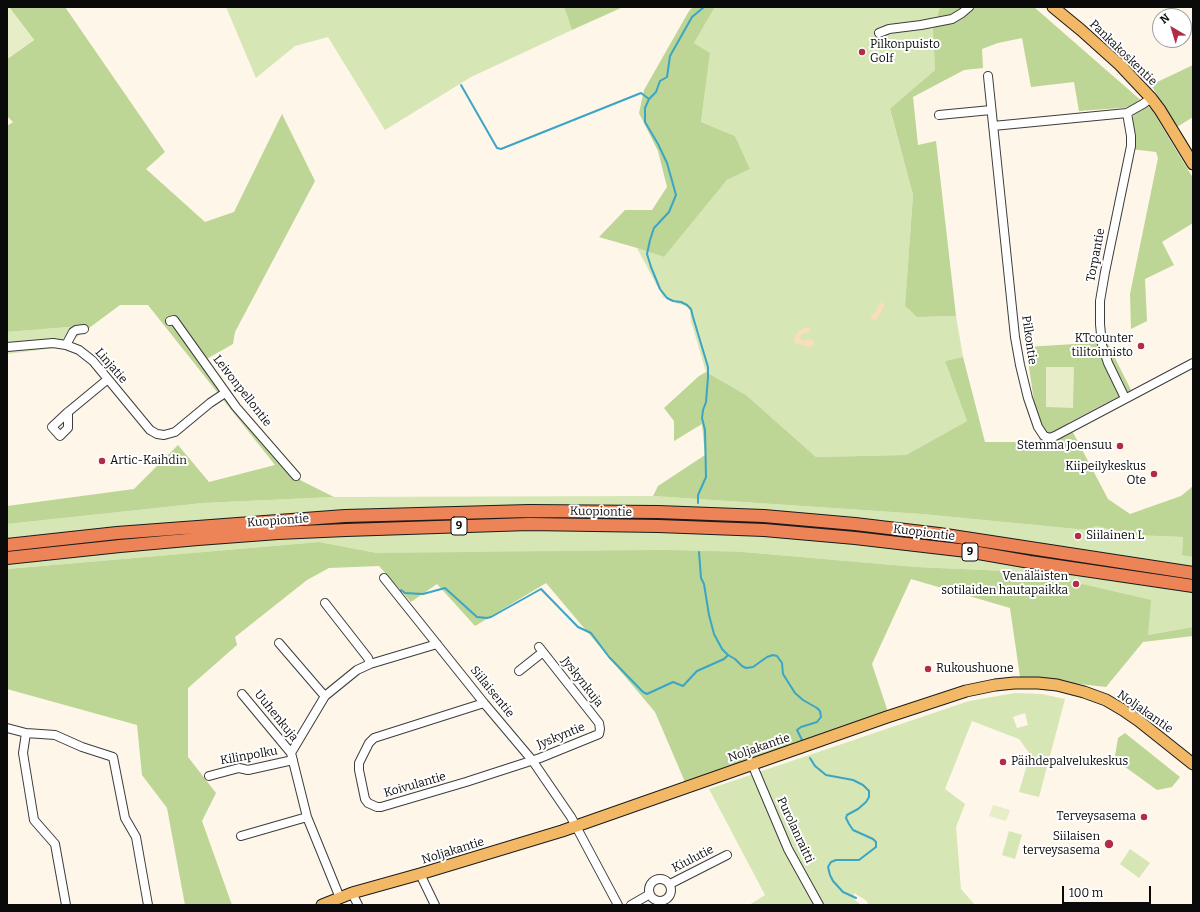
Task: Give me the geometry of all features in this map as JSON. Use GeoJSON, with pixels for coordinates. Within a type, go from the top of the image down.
{"type":"FeatureCollection","features":[{"type":"Feature","properties":{"kind":"highway","name":"Kuopiontie"},"geometry":{"type":"LineString","coordinates":[[7,545],[117,532],[345,516],[529,511],[658,512],[764,516],[855,524],[939,534],[1193,573]]}},
{"type":"Feature","properties":{"kind":"highway","name":"Kuopiontie"},"geometry":{"type":"LineString","coordinates":[[7,558],[120,546],[278,533],[530,524],[658,526],[764,530],[856,538],[967,551],[1193,586]]}},
{"type":"Feature","properties":{"kind":"highway"},"geometry":{"type":"LineString","coordinates":[[1150,580],[1159,587],[1193,594]]}},
{"type":"Feature","properties":{"kind":"main road","name":"Pankakoskentie"},"geometry":{"type":"LineString","coordinates":[[1055,7],[1120,65],[1151,98],[1193,164]]}},
{"type":"Feature","properties":{"kind":"main road","name":"Noljakantie"},"geometry":{"type":"LineString","coordinates":[[322,905],[352,893],[420,874],[576,826],[887,717],[966,691],[995,685],[1038,683],[1057,685],[1084,692],[1106,700],[1145,725],[1193,764]]}},
{"type":"Feature","properties":{"kind":"street"},"geometry":{"type":"LineString","coordinates":[[879,34],[889,29],[952,19],[969,7]]}},
{"type":"Feature","properties":{"kind":"street","name":"Pilkontie"},"geometry":{"type":"LineString","coordinates":[[988,76],[1015,337],[1028,398],[1038,427],[1044,436],[1050,438],[1055,436],[1193,363]]}},
{"type":"Feature","properties":{"kind":"street"},"geometry":{"type":"LineString","coordinates":[[993,126],[1127,114],[1151,98]]}},
{"type":"Feature","properties":{"kind":"street"},"geometry":{"type":"LineString","coordinates":[[939,115],[991,110]]}},
{"type":"Feature","properties":{"kind":"street","name":"Torpantie"},"geometry":{"type":"LineString","coordinates":[[1125,398],[1108,363],[1102,345],[1100,301],[1131,146],[1131,136],[1127,114]]}},
{"type":"Feature","properties":{"kind":"street","name":"Leivonpellontie"},"geometry":{"type":"LineString","coordinates":[[170,321],[174,320],[236,408],[296,476]]}},
{"type":"Feature","properties":{"kind":"street"},"geometry":{"type":"LineString","coordinates":[[66,345],[73,332],[84,329]]}},
{"type":"Feature","properties":{"kind":"street","name":"Linjatie"},"geometry":{"type":"LineString","coordinates":[[7,347],[53,343],[66,345],[79,350],[89,357],[150,430],[157,434],[164,435],[175,432],[210,403],[225,393]]}},
{"type":"Feature","properties":{"kind":"street"},"geometry":{"type":"LineString","coordinates":[[68,412],[108,379]]}},
{"type":"Feature","properties":{"kind":"street","name":"Siilaisentie"},"geometry":{"type":"LineString","coordinates":[[384,578],[484,703],[532,760],[571,817],[618,905]]}},
{"type":"Feature","properties":{"kind":"street"},"geometry":{"type":"LineString","coordinates":[[325,603],[368,658],[370,664]]}},
{"type":"Feature","properties":{"kind":"street"},"geometry":{"type":"LineString","coordinates":[[279,643],[325,696]]}},
{"type":"Feature","properties":{"kind":"street"},"geometry":{"type":"LineString","coordinates":[[340,898],[307,817],[292,757],[325,696],[357,670],[370,664],[437,644]]}},
{"type":"Feature","properties":{"kind":"street","name":"Jyskynkuja"},"geometry":{"type":"LineString","coordinates":[[518,671],[541,650],[599,723],[599,734]]}},
{"type":"Feature","properties":{"kind":"street","name":"Uuhenkuja"},"geometry":{"type":"LineString","coordinates":[[242,694],[292,757]]}},
{"type":"Feature","properties":{"kind":"street","name":"Koivulantie"},"geometry":{"type":"LineString","coordinates":[[484,703],[374,738],[359,763],[365,799],[368,803],[381,807],[466,782],[532,760]]}},
{"type":"Feature","properties":{"kind":"street"},"geometry":{"type":"LineString","coordinates":[[7,728],[26,733],[54,735],[82,747],[113,757],[125,818],[136,837],[148,905]]}},
{"type":"Feature","properties":{"kind":"street"},"geometry":{"type":"LineString","coordinates":[[26,733],[23,753],[34,820],[55,844],[66,905]]}},
{"type":"Feature","properties":{"kind":"street","name":"Jyskyntie"},"geometry":{"type":"LineString","coordinates":[[532,760],[599,734]]}},
{"type":"Feature","properties":{"kind":"street","name":"Kilinpolku"},"geometry":{"type":"LineString","coordinates":[[209,776],[239,768],[248,770],[292,757]]}},
{"type":"Feature","properties":{"kind":"street","name":"Purolanraitti"},"geometry":{"type":"LineString","coordinates":[[752,764],[788,849],[819,905]]}},
{"type":"Feature","properties":{"kind":"street"},"geometry":{"type":"LineString","coordinates":[[242,836],[307,817]]}},
{"type":"Feature","properties":{"kind":"street","name":"Kiulutie"},"geometry":{"type":"LineString","coordinates":[[670,884],[727,855]]}},
{"type":"Feature","properties":{"kind":"street"},"geometry":{"type":"LineString","coordinates":[[420,874],[435,905]]}},
{"type":"Feature","properties":{"kind":"street"},"geometry":{"type":"LineString","coordinates":[[664,879],[670,884],[670,894],[666,899],[656,900],[650,894],[650,885],[656,880],[664,879]]}},
{"type":"Feature","properties":{"kind":"street"},"geometry":{"type":"LineString","coordinates":[[352,893],[358,905]]}},
{"type":"Feature","properties":{"kind":"street"},"geometry":{"type":"LineString","coordinates":[[631,905],[650,894]]}},
{"type":"Feature","properties":{"kind":"green space"},"geometry":{"type":"Polygon","coordinates":[[[7,7],[9,7],[34,40],[7,59],[7,7]]]}},
{"type":"Feature","properties":{"kind":"green space"},"geometry":{"type":"Polygon","coordinates":[[[9,7],[65,7],[165,152],[146,169],[205,222],[234,212],[282,114],[315,181],[235,332],[233,344],[203,361],[296,476],[302,481],[334,497],[203,503],[7,524],[7,506],[134,489],[178,445],[209,482],[275,465],[148,305],[120,305],[85,331],[81,326],[7,332],[7,126],[13,122],[7,116],[7,59],[34,40],[9,7]]]}},
{"type":"Feature","properties":{"kind":"green space"},"geometry":{"type":"Polygon","coordinates":[[[226,7],[564,7],[572,30],[471,77],[385,130],[328,37],[295,46],[256,78],[226,7]]]}},
{"type":"Feature","properties":{"kind":"green space"},"geometry":{"type":"Polygon","coordinates":[[[564,7],[623,7],[572,30],[564,7]]]}},
{"type":"Feature","properties":{"kind":"green space"},"geometry":{"type":"Polygon","coordinates":[[[693,7],[715,7],[694,43],[710,53],[701,122],[735,136],[750,169],[727,180],[664,257],[599,237],[625,210],[652,210],[667,187],[658,151],[639,113],[644,90],[689,11],[693,7]]]}},
{"type":"Feature","properties":{"kind":"green space","name":"Pilkonpuisto Golf"},"geometry":{"type":"Polygon","coordinates":[[[715,7],[940,7],[933,30],[935,70],[890,110],[913,195],[905,306],[917,317],[956,316],[963,357],[945,361],[967,421],[906,455],[816,457],[746,395],[706,372],[691,321],[690,311],[684,305],[678,304],[663,297],[637,248],[664,257],[727,180],[750,169],[735,136],[701,122],[710,53],[694,43],[715,7]]]}},
{"type":"Feature","properties":{"kind":"green space"},"geometry":{"type":"Polygon","coordinates":[[[940,7],[1034,7],[1152,110],[1193,178],[1193,223],[1162,242],[1174,265],[1145,279],[1147,321],[1131,329],[1130,294],[1158,158],[1156,152],[1130,149],[1134,107],[1079,111],[1074,82],[1031,87],[1022,38],[998,43],[982,49],[983,68],[964,70],[913,97],[918,145],[936,141],[956,316],[917,317],[905,306],[913,195],[890,109],[935,70],[933,30],[940,7]]]}},
{"type":"Feature","properties":{"kind":"green space"},"geometry":{"type":"Polygon","coordinates":[[[1193,65],[1193,117],[1177,127],[1151,85],[1193,65]]]}},
{"type":"Feature","properties":{"kind":"green space"},"geometry":{"type":"Polygon","coordinates":[[[81,326],[85,331],[64,347],[7,354],[7,332],[81,326]]]}},
{"type":"Feature","properties":{"kind":"green space"},"geometry":{"type":"Polygon","coordinates":[[[1107,342],[1131,390],[1068,423],[1108,499],[1130,514],[1181,496],[1193,486],[1193,557],[1182,555],[1183,537],[1132,535],[1096,526],[1087,530],[922,514],[653,496],[658,486],[705,455],[702,424],[674,441],[674,421],[664,408],[699,376],[706,372],[746,395],[816,457],[906,455],[967,421],[945,361],[963,357],[985,442],[1040,442],[1026,347],[1107,342]]]}},
{"type":"Feature","properties":{"kind":"green space"},"geometry":{"type":"Polygon","coordinates":[[[1046,367],[1074,367],[1073,408],[1046,407],[1046,367]]]}},
{"type":"Feature","properties":{"kind":"green space"},"geometry":{"type":"Polygon","coordinates":[[[653,496],[922,514],[1087,530],[1096,526],[1132,535],[1183,537],[1182,554],[1193,557],[1193,627],[1148,635],[1030,572],[916,567],[743,552],[377,553],[319,542],[7,569],[7,524],[203,503],[334,497],[653,496]]]}},
{"type":"Feature","properties":{"kind":"green space"},"geometry":{"type":"Polygon","coordinates":[[[319,542],[377,553],[665,550],[743,552],[916,567],[1030,572],[1151,600],[1148,635],[1193,627],[1193,636],[1143,642],[1106,687],[1020,677],[1010,608],[911,579],[872,664],[888,712],[685,782],[655,712],[546,583],[475,626],[437,584],[411,602],[379,566],[329,568],[307,580],[235,637],[237,645],[188,688],[188,757],[216,793],[202,821],[232,905],[185,905],[167,808],[142,775],[137,725],[7,689],[7,569],[319,542]]]}},
{"type":"Feature","properties":{"kind":"green space"},"geometry":{"type":"Polygon","coordinates":[[[1015,693],[1042,694],[1065,699],[1039,797],[1019,792],[1030,754],[1019,739],[972,721],[945,789],[965,804],[956,827],[961,889],[975,905],[868,905],[867,901],[854,893],[854,899],[861,905],[749,905],[765,895],[709,789],[969,701],[1015,693]],[[1025,713],[1013,717],[1017,728],[1028,725],[1025,713]]]}},
{"type":"Feature","properties":{"kind":"green space"},"geometry":{"type":"Polygon","coordinates":[[[1125,733],[1180,777],[1172,787],[1157,790],[1117,761],[1115,756],[1118,738],[1125,733]]]}},
{"type":"Feature","properties":{"kind":"green space"},"geometry":{"type":"Polygon","coordinates":[[[993,805],[1010,810],[1006,821],[989,816],[993,805]]]}},
{"type":"Feature","properties":{"kind":"green space"},"geometry":{"type":"Polygon","coordinates":[[[1009,831],[1022,835],[1015,859],[1002,855],[1009,831]]]}},
{"type":"Feature","properties":{"kind":"green space"},"geometry":{"type":"Polygon","coordinates":[[[1130,849],[1150,863],[1139,878],[1120,864],[1130,849]]]}},
{"type":"Feature","properties":{"kind":"sand"},"geometry":{"type":"Polygon","coordinates":[[[881,302],[884,304],[884,307],[877,319],[873,320],[870,317],[881,302]]]}},
{"type":"Feature","properties":{"kind":"sand"},"geometry":{"type":"Polygon","coordinates":[[[807,327],[810,329],[810,332],[802,334],[800,338],[803,340],[812,339],[814,345],[809,348],[804,345],[794,343],[794,338],[798,331],[807,327]]]}},
{"type":"Feature","properties":{"kind":"waterway"},"geometry":{"type":"LineString","coordinates":[[698,503],[698,495],[706,477],[705,430],[702,418],[706,402],[708,367],[691,309],[681,302],[673,301],[667,298],[660,289],[647,254],[654,228],[669,212],[676,195],[667,163],[645,122],[645,108],[649,99],[656,92],[660,81],[667,77],[670,56],[692,17],[704,7]]}},
{"type":"Feature","properties":{"kind":"waterway"},"geometry":{"type":"LineString","coordinates":[[461,85],[497,148],[501,149],[641,93],[649,99]]}},
{"type":"Feature","properties":{"kind":"waterway"},"geometry":{"type":"LineString","coordinates":[[699,552],[701,578],[704,584],[709,615],[714,634],[722,649],[746,668],[753,667],[767,657],[773,655],[777,656],[782,663],[783,674],[795,693],[820,711],[821,717],[817,722],[801,727],[797,730],[802,740]]}},
{"type":"Feature","properties":{"kind":"waterway"},"geometry":{"type":"LineString","coordinates":[[401,590],[405,593],[423,594],[445,588],[477,617],[487,618],[541,589],[578,627],[591,633],[609,657],[643,692],[647,694],[673,682],[683,686],[697,671],[724,659],[728,655]]}},
{"type":"Feature","properties":{"kind":"waterway"},"geometry":{"type":"LineString","coordinates":[[810,758],[815,766],[826,775],[853,780],[863,785],[869,791],[869,797],[866,802],[858,809],[847,815],[846,818],[853,830],[873,839],[876,842],[876,847],[859,860],[836,860],[831,862],[828,867],[833,881],[843,892],[856,898]]}},
{"type":"Feature","properties":{"kind":"place","name":"Pilkonpuisto Golf"},"geometry":{"type":"Point","coordinates":[862,52]}},
{"type":"Feature","properties":{"kind":"place","name":"KTcounter tilitoimisto"},"geometry":{"type":"Point","coordinates":[1141,346]}},
{"type":"Feature","properties":{"kind":"place","name":"Stemma Joensuu"},"geometry":{"type":"Point","coordinates":[1120,446]}},
{"type":"Feature","properties":{"kind":"place","name":"Artic-Kaihdin"},"geometry":{"type":"Point","coordinates":[102,461]}},
{"type":"Feature","properties":{"kind":"place","name":"Kiipeilykeskus Ote"},"geometry":{"type":"Point","coordinates":[1154,474]}},
{"type":"Feature","properties":{"kind":"place","name":"Siilainen L"},"geometry":{"type":"Point","coordinates":[1078,536]}},
{"type":"Feature","properties":{"kind":"place","name":"Venäläisten sotilaiden hautapaikka"},"geometry":{"type":"Point","coordinates":[1076,584]}},
{"type":"Feature","properties":{"kind":"place","name":"Rukoushuone"},"geometry":{"type":"Point","coordinates":[928,669]}},
{"type":"Feature","properties":{"kind":"place","name":"Päihdepalvelukeskus"},"geometry":{"type":"Point","coordinates":[1003,762]}},
{"type":"Feature","properties":{"kind":"place","name":"Terveysasema"},"geometry":{"type":"Point","coordinates":[1144,817]}},
{"type":"Feature","properties":{"kind":"place","name":"Siilaisen terveysasema"},"geometry":{"type":"Point","coordinates":[1109,844]}}]}
